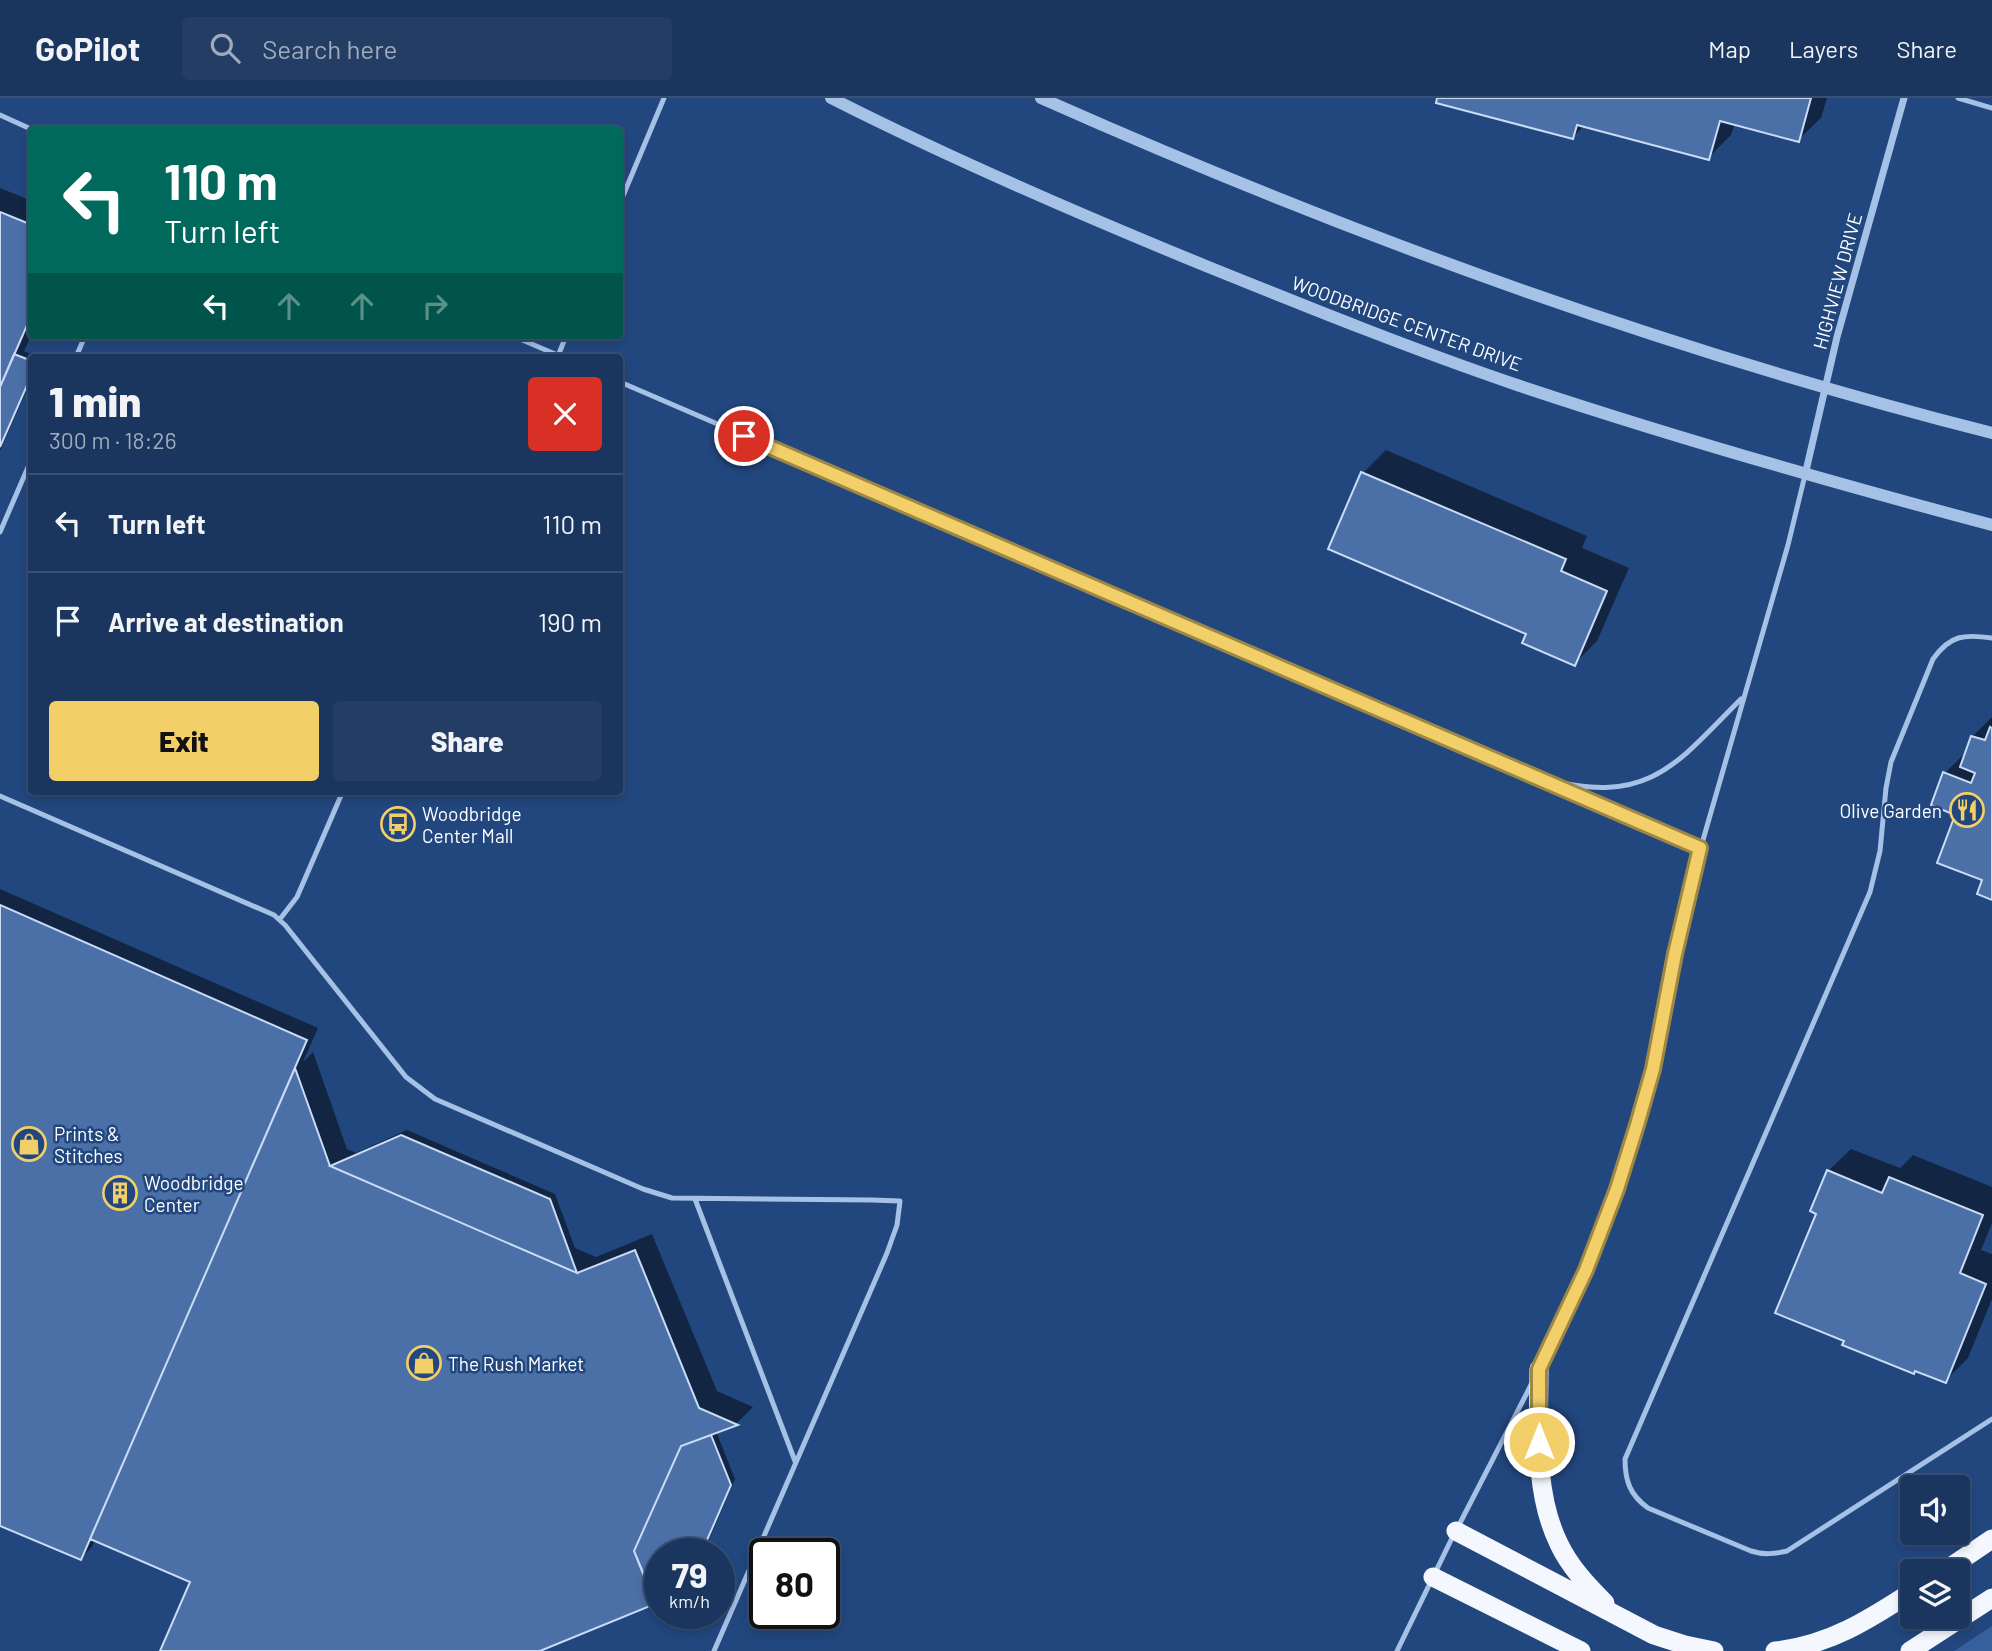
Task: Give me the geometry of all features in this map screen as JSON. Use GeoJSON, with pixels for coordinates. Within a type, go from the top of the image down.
{"type":"FeatureCollection","features":[{"type":"Feature","properties":{"kind":"highway"},"geometry":{"type":"LineString","coordinates":[[1539,1369],[1541,1467],[1549,1520],[1573,1567],[1618,1616]]}},
{"type":"Feature","properties":{"kind":"highway"},"geometry":{"type":"LineString","coordinates":[[1456,1531],[1654,1635],[1714,1651]]}},
{"type":"Feature","properties":{"kind":"highway"},"geometry":{"type":"LineString","coordinates":[[1962,1559],[1992,1539]]}},
{"type":"Feature","properties":{"kind":"highway"},"geometry":{"type":"LineString","coordinates":[[1433,1577],[1581,1651]]}},
{"type":"Feature","properties":{"kind":"highway"},"geometry":{"type":"LineString","coordinates":[[1910,1651],[1992,1598]]}},
{"type":"Feature","properties":{"kind":"highway"},"geometry":{"type":"LineString","coordinates":[[1775,1651],[1816,1643],[1844,1633],[1900,1599]]}},
{"type":"Feature","properties":{"kind":"street","name":"WOODBRIDGE CENTER DRIVE"},"geometry":{"type":"LineString","coordinates":[[831,98],[979,169],[1097,220],[1323,312],[1517,384],[1805,475],[1992,526]]}},
{"type":"Feature","properties":{"kind":"street"},"geometry":{"type":"LineString","coordinates":[[1041,98],[1232,181],[1412,251],[1620,324],[1825,388],[1992,433]]}},
{"type":"Feature","properties":{"kind":"street","name":"HIGHVIEW DRIVE"},"geometry":{"type":"LineString","coordinates":[[1805,475],[1837,337],[1904,98]]}},
{"type":"Feature","properties":{"kind":"lane"},"geometry":{"type":"LineString","coordinates":[[623,196],[664,98]]}},
{"type":"Feature","properties":{"kind":"lane"},"geometry":{"type":"LineString","coordinates":[[1958,98],[1992,108]]}},
{"type":"Feature","properties":{"kind":"lane"},"geometry":{"type":"LineString","coordinates":[[0,115],[28,128]]}},
{"type":"Feature","properties":{"kind":"lane"},"geometry":{"type":"LineString","coordinates":[[522,340],[554,354]]}},
{"type":"Feature","properties":{"kind":"lane"},"geometry":{"type":"LineString","coordinates":[[623,383],[1700,848]]}},
{"type":"Feature","properties":{"kind":"lane"},"geometry":{"type":"LineString","coordinates":[[0,531],[28,467]]}},
{"type":"Feature","properties":{"kind":"lane"},"geometry":{"type":"LineString","coordinates":[[1396,1651],[1539,1369],[1586,1270],[1617,1189],[1653,1069],[1675,954],[1700,848],[1788,545],[1805,475]]}},
{"type":"Feature","properties":{"kind":"lane"},"geometry":{"type":"LineString","coordinates":[[1992,638],[1957,638],[1942,646],[1933,659],[1891,762],[1880,851],[1870,892],[1625,1459],[1625,1472],[1630,1490],[1637,1500],[1648,1508],[1751,1551],[1773,1554],[1787,1551],[1992,1419]]}},
{"type":"Feature","properties":{"kind":"lane"},"geometry":{"type":"LineString","coordinates":[[1530,775],[1596,788],[1617,787],[1644,780],[1667,770],[1681,759],[1743,697]]}},
{"type":"Feature","properties":{"kind":"lane"},"geometry":{"type":"LineString","coordinates":[[279,919],[297,897],[341,795]]}},
{"type":"Feature","properties":{"kind":"lane"},"geometry":{"type":"LineString","coordinates":[[0,796],[265,910],[279,919],[406,1077],[426,1094],[672,1198],[900,1202],[897,1225],[887,1253],[714,1651]]}},
{"type":"Feature","properties":{"kind":"lane"},"geometry":{"type":"LineString","coordinates":[[695,1199],[796,1462]]}},
{"type":"Feature","properties":{"kind":"shaded area"},"geometry":{"type":"Polygon","coordinates":[[[1992,1626],[1992,1651],[1954,1651],[1992,1626]]]}},
{"type":"Feature","properties":{"kind":"building"},"geometry":{"type":"Polygon","coordinates":[[[1437,98],[1811,98],[1799,142],[1720,121],[1709,160],[1577,125],[1573,139],[1436,103],[1437,98]]]}},
{"type":"Feature","properties":{"kind":"building"},"geometry":{"type":"Polygon","coordinates":[[[0,212],[28,223],[28,323],[0,387],[0,212]]]}},
{"type":"Feature","properties":{"kind":"building"},"geometry":{"type":"Polygon","coordinates":[[[14,354],[28,359],[28,383],[0,447],[0,387],[14,354]]]}},
{"type":"Feature","properties":{"kind":"building"},"geometry":{"type":"Polygon","coordinates":[[[1361,472],[1566,559],[1561,571],[1607,591],[1575,666],[1522,643],[1526,634],[1328,549],[1361,472]]]}},
{"type":"Feature","properties":{"kind":"building","name":"Olive Garden"},"geometry":{"type":"Polygon","coordinates":[[[1990,727],[1992,900],[1977,894],[1982,880],[1937,863],[1955,815],[1931,805],[1943,772],[1971,783],[1975,773],[1960,767],[1971,736],[1985,740],[1990,727]]]}},
{"type":"Feature","properties":{"kind":"building","name":"Woodbridge Center"},"geometry":{"type":"Polygon","coordinates":[[[0,905],[307,1040],[81,1560],[0,1526],[0,905]]]}},
{"type":"Feature","properties":{"kind":"building","name":"The Rush Market"},"geometry":{"type":"Polygon","coordinates":[[[295,1068],[330,1166],[577,1273],[635,1250],[699,1408],[738,1425],[681,1446],[634,1551],[644,1576],[644,1608],[540,1651],[160,1651],[190,1582],[90,1539],[295,1068]]]}},
{"type":"Feature","properties":{"kind":"building"},"geometry":{"type":"Polygon","coordinates":[[[401,1135],[550,1199],[577,1273],[330,1166],[401,1135]]]}},
{"type":"Feature","properties":{"kind":"building"},"geometry":{"type":"Polygon","coordinates":[[[1827,1170],[1882,1193],[1889,1177],[1983,1215],[1960,1273],[1986,1284],[1946,1383],[1915,1371],[1914,1374],[1842,1345],[1844,1341],[1775,1313],[1816,1214],[1810,1211],[1827,1170]]]}},
{"type":"Feature","properties":{"kind":"building"},"geometry":{"type":"Polygon","coordinates":[[[711,1435],[731,1485],[708,1538],[644,1538],[644,1575],[634,1551],[681,1446],[711,1435]]]}},
{"type":"Feature","properties":{"kind":"place","name":"Olive Garden"},"geometry":{"type":"Point","coordinates":[1967,810]}},
{"type":"Feature","properties":{"kind":"place","name":"Woodbridge Center Mall"},"geometry":{"type":"Point","coordinates":[398,824]}},
{"type":"Feature","properties":{"kind":"place","name":"Prints & Stitches"},"geometry":{"type":"Point","coordinates":[29,1144]}},
{"type":"Feature","properties":{"kind":"place","name":"Woodbridge Center"},"geometry":{"type":"Point","coordinates":[120,1193]}},
{"type":"Feature","properties":{"kind":"place","name":"The Rush Market"},"geometry":{"type":"Point","coordinates":[424,1363]}},
{"type":"Feature","properties":{"kind":"route"},"geometry":{"type":"LineString","coordinates":[[744,436],[1700,848],[1675,954],[1653,1069],[1637,1125],[1617,1189],[1586,1270],[1539,1369],[1539,1442]]}}]}
